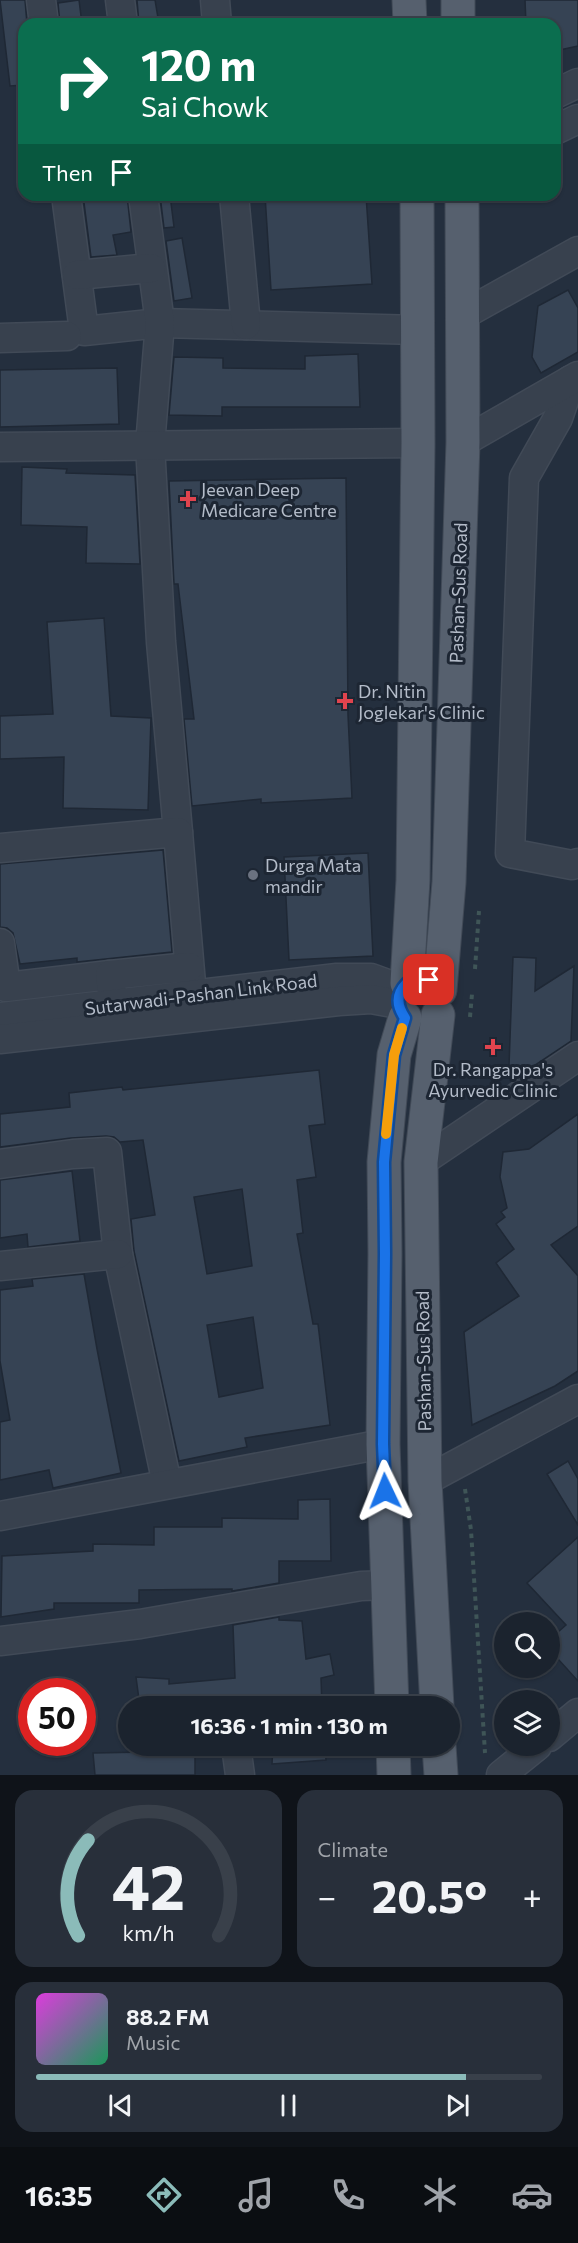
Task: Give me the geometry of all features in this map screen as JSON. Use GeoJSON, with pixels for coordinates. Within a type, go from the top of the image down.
{"type":"FeatureCollection","features":[{"type":"Feature","properties":{"kind":"main road"},"geometry":{"type":"LineString","coordinates":[[409,0],[410,18]]}},
{"type":"Feature","properties":{"kind":"main road"},"geometry":{"type":"LineString","coordinates":[[458,0],[458,18]]}},
{"type":"Feature","properties":{"kind":"main road","name":"Pashan-Sus Road"},"geometry":{"type":"LineString","coordinates":[[392,1696],[383,1444],[384,1162],[394,1055],[403,998],[413,880],[418,443],[417,201]]}},
{"type":"Feature","properties":{"kind":"main road","name":"Pashan-Sus Road"},"geometry":{"type":"LineString","coordinates":[[436,1696],[425,1481],[421,1162],[439,1002],[449,882],[463,442],[462,201]]}},
{"type":"Feature","properties":{"kind":"main road"},"geometry":{"type":"LineString","coordinates":[[403,998],[418,1024],[425,1024],[439,1002]]}},
{"type":"Feature","properties":{"kind":"main road"},"geometry":{"type":"LineString","coordinates":[[393,1756],[394,1775]]}},
{"type":"Feature","properties":{"kind":"main road"},"geometry":{"type":"LineString","coordinates":[[440,1756],[441,1775]]}},
{"type":"Feature","properties":{"kind":"street"},"geometry":{"type":"LineString","coordinates":[[41,0],[43,18]]}},
{"type":"Feature","properties":{"kind":"street"},"geometry":{"type":"LineString","coordinates":[[120,0],[122,18]]}},
{"type":"Feature","properties":{"kind":"street"},"geometry":{"type":"LineString","coordinates":[[215,0],[216,18]]}},
{"type":"Feature","properties":{"kind":"street"},"geometry":{"type":"LineString","coordinates":[[561,91],[578,83]]}},
{"type":"Feature","properties":{"kind":"street"},"geometry":{"type":"LineString","coordinates":[[561,127],[578,119]]}},
{"type":"Feature","properties":{"kind":"street"},"geometry":{"type":"LineString","coordinates":[[67,201],[84,331],[160,323],[418,330]]}},
{"type":"Feature","properties":{"kind":"street"},"geometry":{"type":"LineString","coordinates":[[144,201],[160,323],[150,445],[161,642],[192,995]]}},
{"type":"Feature","properties":{"kind":"street"},"geometry":{"type":"LineString","coordinates":[[235,201],[246,326]]}},
{"type":"Feature","properties":{"kind":"street"},"geometry":{"type":"LineString","coordinates":[[463,315],[578,251]]}},
{"type":"Feature","properties":{"kind":"street"},"geometry":{"type":"LineString","coordinates":[[77,275],[152,268]]}},
{"type":"Feature","properties":{"kind":"street"},"geometry":{"type":"LineString","coordinates":[[0,338],[67,336]]}},
{"type":"Feature","properties":{"kind":"street"},"geometry":{"type":"LineString","coordinates":[[463,442],[574,378]]}},
{"type":"Feature","properties":{"kind":"street"},"geometry":{"type":"LineString","coordinates":[[574,378],[558,418],[524,478],[510,853],[572,865],[578,863]]}},
{"type":"Feature","properties":{"kind":"street"},"geometry":{"type":"LineString","coordinates":[[0,447],[418,443]]}},
{"type":"Feature","properties":{"kind":"street"},"geometry":{"type":"LineString","coordinates":[[0,848],[178,832]]}},
{"type":"Feature","properties":{"kind":"street"},"geometry":{"type":"LineString","coordinates":[[0,943],[6,987],[189,967]]}},
{"type":"Feature","properties":{"kind":"street"},"geometry":{"type":"LineString","coordinates":[[110,975],[112,1004]]}},
{"type":"Feature","properties":{"kind":"street","name":"Sutarwadi-Pashan Link Road"},"geometry":{"type":"LineString","coordinates":[[0,1017],[337,978],[370,978],[403,998]]}},
{"type":"Feature","properties":{"kind":"street","name":"Sutarwadi-Pashan Link Road"},"geometry":{"type":"LineString","coordinates":[[0,1038],[339,1001],[403,998]]}},
{"type":"Feature","properties":{"kind":"street"},"geometry":{"type":"LineString","coordinates":[[421,1162],[578,1056]]}},
{"type":"Feature","properties":{"kind":"street"},"geometry":{"type":"LineString","coordinates":[[0,1164],[73,1154],[107,1152],[118,1254],[167,1484]]}},
{"type":"Feature","properties":{"kind":"street"},"geometry":{"type":"LineString","coordinates":[[0,1266],[118,1254]]}},
{"type":"Feature","properties":{"kind":"street"},"geometry":{"type":"LineString","coordinates":[[425,1481],[578,1399]]}},
{"type":"Feature","properties":{"kind":"street"},"geometry":{"type":"LineString","coordinates":[[0,1516],[383,1444]]}},
{"type":"Feature","properties":{"kind":"street"},"geometry":{"type":"LineString","coordinates":[[0,1641],[140,1624],[361,1586],[388,1585]]}},
{"type":"Feature","properties":{"kind":"street"},"geometry":{"type":"LineString","coordinates":[[560,1728],[578,1713]]}},
{"type":"Feature","properties":{"kind":"street"},"geometry":{"type":"LineString","coordinates":[[237,1756],[240,1775]]}},
{"type":"Feature","properties":{"kind":"street"},"geometry":{"type":"LineString","coordinates":[[501,1775],[525,1756]]}},
{"type":"Feature","properties":{"kind":"building"},"geometry":{"type":"Polygon","coordinates":[[[0,0],[25,0],[26,18],[18,18],[18,85],[10,86],[0,0]]]}},
{"type":"Feature","properties":{"kind":"building"},"geometry":{"type":"Polygon","coordinates":[[[79,0],[81,18],[59,18],[58,3],[79,0]]]}},
{"type":"Feature","properties":{"kind":"building"},"geometry":{"type":"Polygon","coordinates":[[[137,0],[155,0],[158,18],[138,18],[137,0]]]}},
{"type":"Feature","properties":{"kind":"building"},"geometry":{"type":"Polygon","coordinates":[[[525,0],[578,0],[578,46],[561,50],[561,18],[526,18],[525,0]]]}},
{"type":"Feature","properties":{"kind":"building"},"geometry":{"type":"Polygon","coordinates":[[[84,201],[128,201],[131,232],[113,235],[117,255],[91,257],[84,201]]]}},
{"type":"Feature","properties":{"kind":"building"},"geometry":{"type":"Polygon","coordinates":[[[161,201],[171,201],[174,227],[164,228],[161,201]]]}},
{"type":"Feature","properties":{"kind":"building"},"geometry":{"type":"Polygon","coordinates":[[[265,201],[366,201],[372,284],[271,290],[265,201]]]}},
{"type":"Feature","properties":{"kind":"building"},"geometry":{"type":"Polygon","coordinates":[[[182,238],[192,298],[174,301],[166,241],[182,238]]]}},
{"type":"Feature","properties":{"kind":"building"},"geometry":{"type":"Polygon","coordinates":[[[568,290],[578,308],[578,352],[541,373],[532,357],[538,306],[568,290]]]}},
{"type":"Feature","properties":{"kind":"building"},"geometry":{"type":"Polygon","coordinates":[[[358,354],[360,407],[222,407],[222,416],[169,415],[174,357],[223,358],[223,368],[305,369],[305,356],[358,354]]]}},
{"type":"Feature","properties":{"kind":"building"},"geometry":{"type":"Polygon","coordinates":[[[117,368],[119,424],[0,427],[0,370],[117,368]]]}},
{"type":"Feature","properties":{"kind":"building"},"geometry":{"type":"Polygon","coordinates":[[[22,467],[67,469],[66,473],[135,475],[140,564],[86,563],[87,527],[21,525],[22,467]]]}},
{"type":"Feature","properties":{"kind":"building"},"geometry":{"type":"Polygon","coordinates":[[[346,478],[348,715],[352,798],[261,803],[261,799],[192,806],[184,719],[194,719],[178,584],[174,584],[169,481],[346,478]]]}},
{"type":"Feature","properties":{"kind":"building"},"geometry":{"type":"Polygon","coordinates":[[[104,618],[111,716],[151,718],[148,810],[63,808],[64,757],[0,759],[0,716],[53,714],[47,622],[104,618]]]}},
{"type":"Feature","properties":{"kind":"building"},"geometry":{"type":"Polygon","coordinates":[[[163,850],[172,952],[77,962],[77,958],[20,964],[13,933],[7,928],[0,927],[0,864],[163,850]]]}},
{"type":"Feature","properties":{"kind":"building"},"geometry":{"type":"Polygon","coordinates":[[[368,853],[373,956],[289,960],[284,857],[368,853]]]}},
{"type":"Feature","properties":{"kind":"building"},"geometry":{"type":"Polygon","coordinates":[[[513,957],[536,958],[535,991],[574,966],[571,1041],[532,1067],[509,1066],[513,957]]]}},
{"type":"Feature","properties":{"kind":"building"},"geometry":{"type":"Polygon","coordinates":[[[319,1070],[325,1124],[309,1126],[316,1177],[297,1180],[303,1233],[297,1234],[313,1324],[318,1324],[330,1425],[245,1438],[247,1447],[179,1461],[134,1251],[131,1219],[155,1215],[143,1140],[120,1142],[114,1137],[106,1136],[0,1147],[0,1114],[70,1107],[69,1093],[122,1087],[123,1090],[319,1070]],[[242,1189],[194,1197],[207,1274],[252,1266],[242,1189]],[[253,1317],[207,1325],[219,1397],[263,1388],[253,1317]]]}},
{"type":"Feature","properties":{"kind":"building"},"geometry":{"type":"Polygon","coordinates":[[[578,1114],[578,1226],[551,1245],[578,1276],[578,1371],[555,1386],[472,1425],[464,1332],[519,1296],[496,1263],[514,1249],[496,1224],[505,1217],[501,1212],[507,1208],[500,1177],[503,1152],[529,1149],[578,1114]]]}},
{"type":"Feature","properties":{"kind":"building"},"geometry":{"type":"Polygon","coordinates":[[[72,1171],[80,1241],[28,1247],[27,1234],[0,1238],[0,1180],[72,1171]]]}},
{"type":"Feature","properties":{"kind":"building"},"geometry":{"type":"Polygon","coordinates":[[[84,1274],[121,1473],[53,1488],[49,1470],[0,1480],[0,1422],[10,1420],[0,1361],[0,1290],[33,1286],[32,1279],[84,1274]]]}},
{"type":"Feature","properties":{"kind":"building"},"geometry":{"type":"Polygon","coordinates":[[[568,1461],[578,1479],[578,1525],[547,1474],[568,1461]]]}},
{"type":"Feature","properties":{"kind":"building"},"geometry":{"type":"Polygon","coordinates":[[[330,1499],[331,1561],[279,1561],[279,1583],[232,1591],[232,1589],[139,1590],[139,1603],[54,1603],[54,1609],[1,1617],[2,1556],[93,1551],[93,1544],[154,1545],[154,1527],[222,1527],[222,1518],[298,1519],[298,1500],[330,1499]]]}},
{"type":"Feature","properties":{"kind":"building"},"geometry":{"type":"Polygon","coordinates":[[[578,1537],[578,1681],[560,1661],[560,1630],[566,1625],[560,1619],[560,1612],[554,1612],[527,1583],[578,1537]]]}},
{"type":"Feature","properties":{"kind":"building"},"geometry":{"type":"Polygon","coordinates":[[[279,1617],[279,1620],[302,1621],[306,1659],[330,1654],[334,1675],[321,1678],[322,1696],[139,1696],[136,1677],[169,1679],[169,1684],[235,1678],[233,1625],[279,1617]]]}},
{"type":"Feature","properties":{"kind":"building"},"geometry":{"type":"Polygon","coordinates":[[[96,1753],[118,1753],[118,1756],[195,1756],[195,1775],[95,1775],[93,1756],[96,1756],[96,1753]]]}},
{"type":"Feature","properties":{"kind":"building"},"geometry":{"type":"Polygon","coordinates":[[[272,1756],[326,1756],[326,1760],[272,1764],[272,1756]]]}},
{"type":"Feature","properties":{"kind":"slow traffic"},"geometry":{"type":"LineString","coordinates":[[386,1134],[394,1055],[402,1028]]}},
{"type":"Feature","properties":{"kind":"place","name":"Jeevan Deep Medicare Centre"},"geometry":{"type":"Point","coordinates":[188,499]}},
{"type":"Feature","properties":{"kind":"place","name":"Dr. Nitin Joglekar's Clinic"},"geometry":{"type":"Point","coordinates":[345,701]}},
{"type":"Feature","properties":{"kind":"place","name":"Durga Mata mandir"},"geometry":{"type":"Point","coordinates":[253,875]}},
{"type":"Feature","properties":{"kind":"place","name":"Dr. Rangappa's Ayurvedic Clinic"},"geometry":{"type":"Point","coordinates":[493,1047]}},
{"type":"Feature","properties":{"kind":"route"},"geometry":{"type":"LineString","coordinates":[[385,1491],[383,1444],[384,1162],[394,1055],[405,1018],[398,1004],[399,996],[401,989],[407,983],[414,980],[429,980]]}}]}
